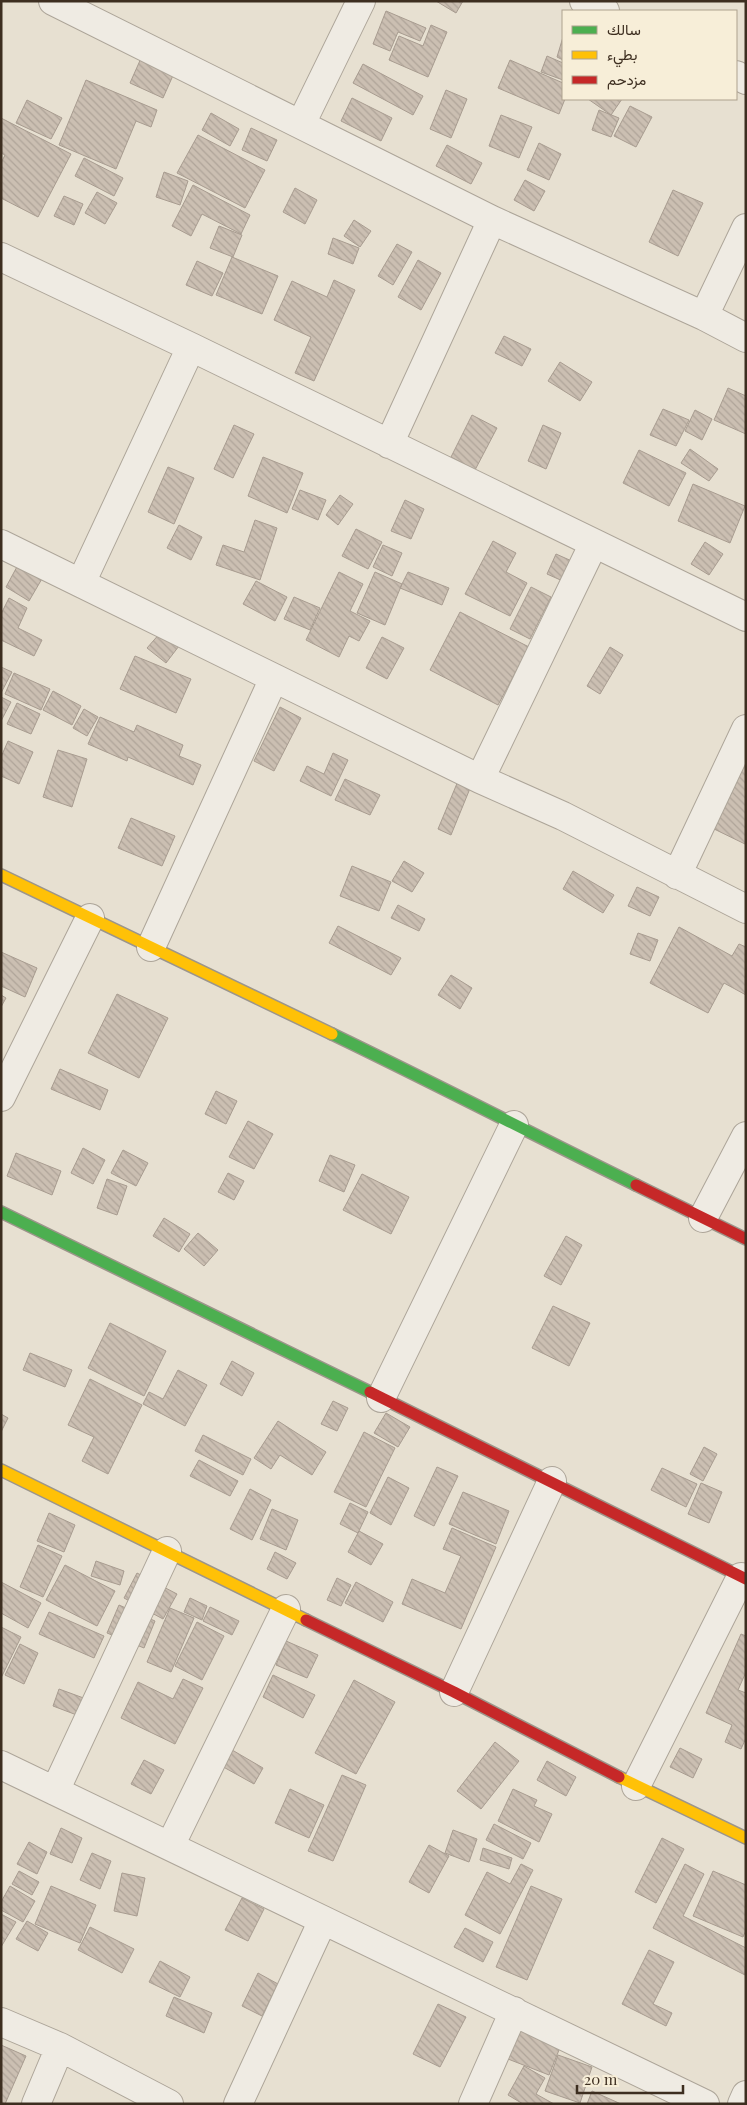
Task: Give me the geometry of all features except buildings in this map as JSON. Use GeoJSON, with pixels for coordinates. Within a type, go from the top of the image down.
{"type":"FeatureCollection","features":[{"type":"Feature","properties":{"kind":"street"},"geometry":{"type":"LineString","coordinates":[[53,1],[492,220],[704,316],[746,338]]}},
{"type":"Feature","properties":{"kind":"street"},"geometry":{"type":"LineString","coordinates":[[301,124],[361,1]]}},
{"type":"Feature","properties":{"kind":"street"},"geometry":{"type":"LineString","coordinates":[[389,444],[492,220]]}},
{"type":"Feature","properties":{"kind":"street"},"geometry":{"type":"LineString","coordinates":[[704,316],[746,228]]}},
{"type":"Feature","properties":{"kind":"street"},"geometry":{"type":"LineString","coordinates":[[1,257],[191,347],[746,617]]}},
{"type":"Feature","properties":{"kind":"street"},"geometry":{"type":"LineString","coordinates":[[81,583],[191,347]]}},
{"type":"Feature","properties":{"kind":"street"},"geometry":{"type":"LineString","coordinates":[[480,779],[594,543]]}},
{"type":"Feature","properties":{"kind":"street"},"geometry":{"type":"LineString","coordinates":[[1,544],[480,779],[563,816],[746,909]]}},
{"type":"Feature","properties":{"kind":"street"},"geometry":{"type":"LineString","coordinates":[[151,947],[274,678]]}},
{"type":"Feature","properties":{"kind":"street"},"geometry":{"type":"LineString","coordinates":[[677,875],[746,728]]}},
{"type":"Feature","properties":{"kind":"street"},"geometry":{"type":"LineString","coordinates":[[1,875],[431,1081],[514,1125],[746,1238]]}},
{"type":"Feature","properties":{"kind":"street"},"geometry":{"type":"LineString","coordinates":[[1,1097],[90,918]]}},
{"type":"Feature","properties":{"kind":"street"},"geometry":{"type":"LineString","coordinates":[[381,1398],[514,1125]]}},
{"type":"Feature","properties":{"kind":"street"},"geometry":{"type":"LineString","coordinates":[[703,1218],[746,1136]]}},
{"type":"Feature","properties":{"kind":"street"},"geometry":{"type":"LineString","coordinates":[[1,1212],[552,1481],[743,1578],[636,1786]]}},
{"type":"Feature","properties":{"kind":"street"},"geometry":{"type":"LineString","coordinates":[[1,1470],[454,1692],[636,1786],[746,1838]]}},
{"type":"Feature","properties":{"kind":"street"},"geometry":{"type":"LineString","coordinates":[[454,1692],[552,1481]]}},
{"type":"Feature","properties":{"kind":"street"},"geometry":{"type":"LineString","coordinates":[[54,1791],[167,1551]]}},
{"type":"Feature","properties":{"kind":"street"},"geometry":{"type":"LineString","coordinates":[[170,1846],[286,1609]]}},
{"type":"Feature","properties":{"kind":"street"},"geometry":{"type":"LineString","coordinates":[[1,1765],[705,2104]]}},
{"type":"Feature","properties":{"kind":"street"},"geometry":{"type":"LineString","coordinates":[[238,2104],[323,1920]]}},
{"type":"Feature","properties":{"kind":"street"},"geometry":{"type":"LineString","coordinates":[[473,2104],[514,2011]]}},
{"type":"Feature","properties":{"kind":"street"},"geometry":{"type":"LineString","coordinates":[[1,2022],[60,2047],[169,2104]]}},
{"type":"Feature","properties":{"kind":"street"},"geometry":{"type":"LineString","coordinates":[[36,2104],[60,2047]]}},
{"type":"Feature","properties":{"kind":"street"},"geometry":{"type":"LineString","coordinates":[[742,2104],[746,2095]]}},
{"type":"Feature","properties":{"kind":"traffic: fast"},"geometry":{"type":"LineString","coordinates":[[332,1034],[636,1185]]}},
{"type":"Feature","properties":{"kind":"traffic: fast"},"geometry":{"type":"LineString","coordinates":[[1,1212],[370,1392]]}},
{"type":"Feature","properties":{"kind":"traffic: slow"},"geometry":{"type":"LineString","coordinates":[[1,875],[332,1034]]}},
{"type":"Feature","properties":{"kind":"traffic: slow"},"geometry":{"type":"LineString","coordinates":[[1,1470],[306,1620]]}},
{"type":"Feature","properties":{"kind":"traffic: slow"},"geometry":{"type":"LineString","coordinates":[[619,1777],[746,1838]]}},
{"type":"Feature","properties":{"kind":"traffic: jam"},"geometry":{"type":"LineString","coordinates":[[636,1185],[746,1239]]}},
{"type":"Feature","properties":{"kind":"traffic: jam"},"geometry":{"type":"LineString","coordinates":[[370,1392],[746,1579]]}},
{"type":"Feature","properties":{"kind":"traffic: jam"},"geometry":{"type":"LineString","coordinates":[[306,1620],[454,1692],[619,1777]]}}]}
